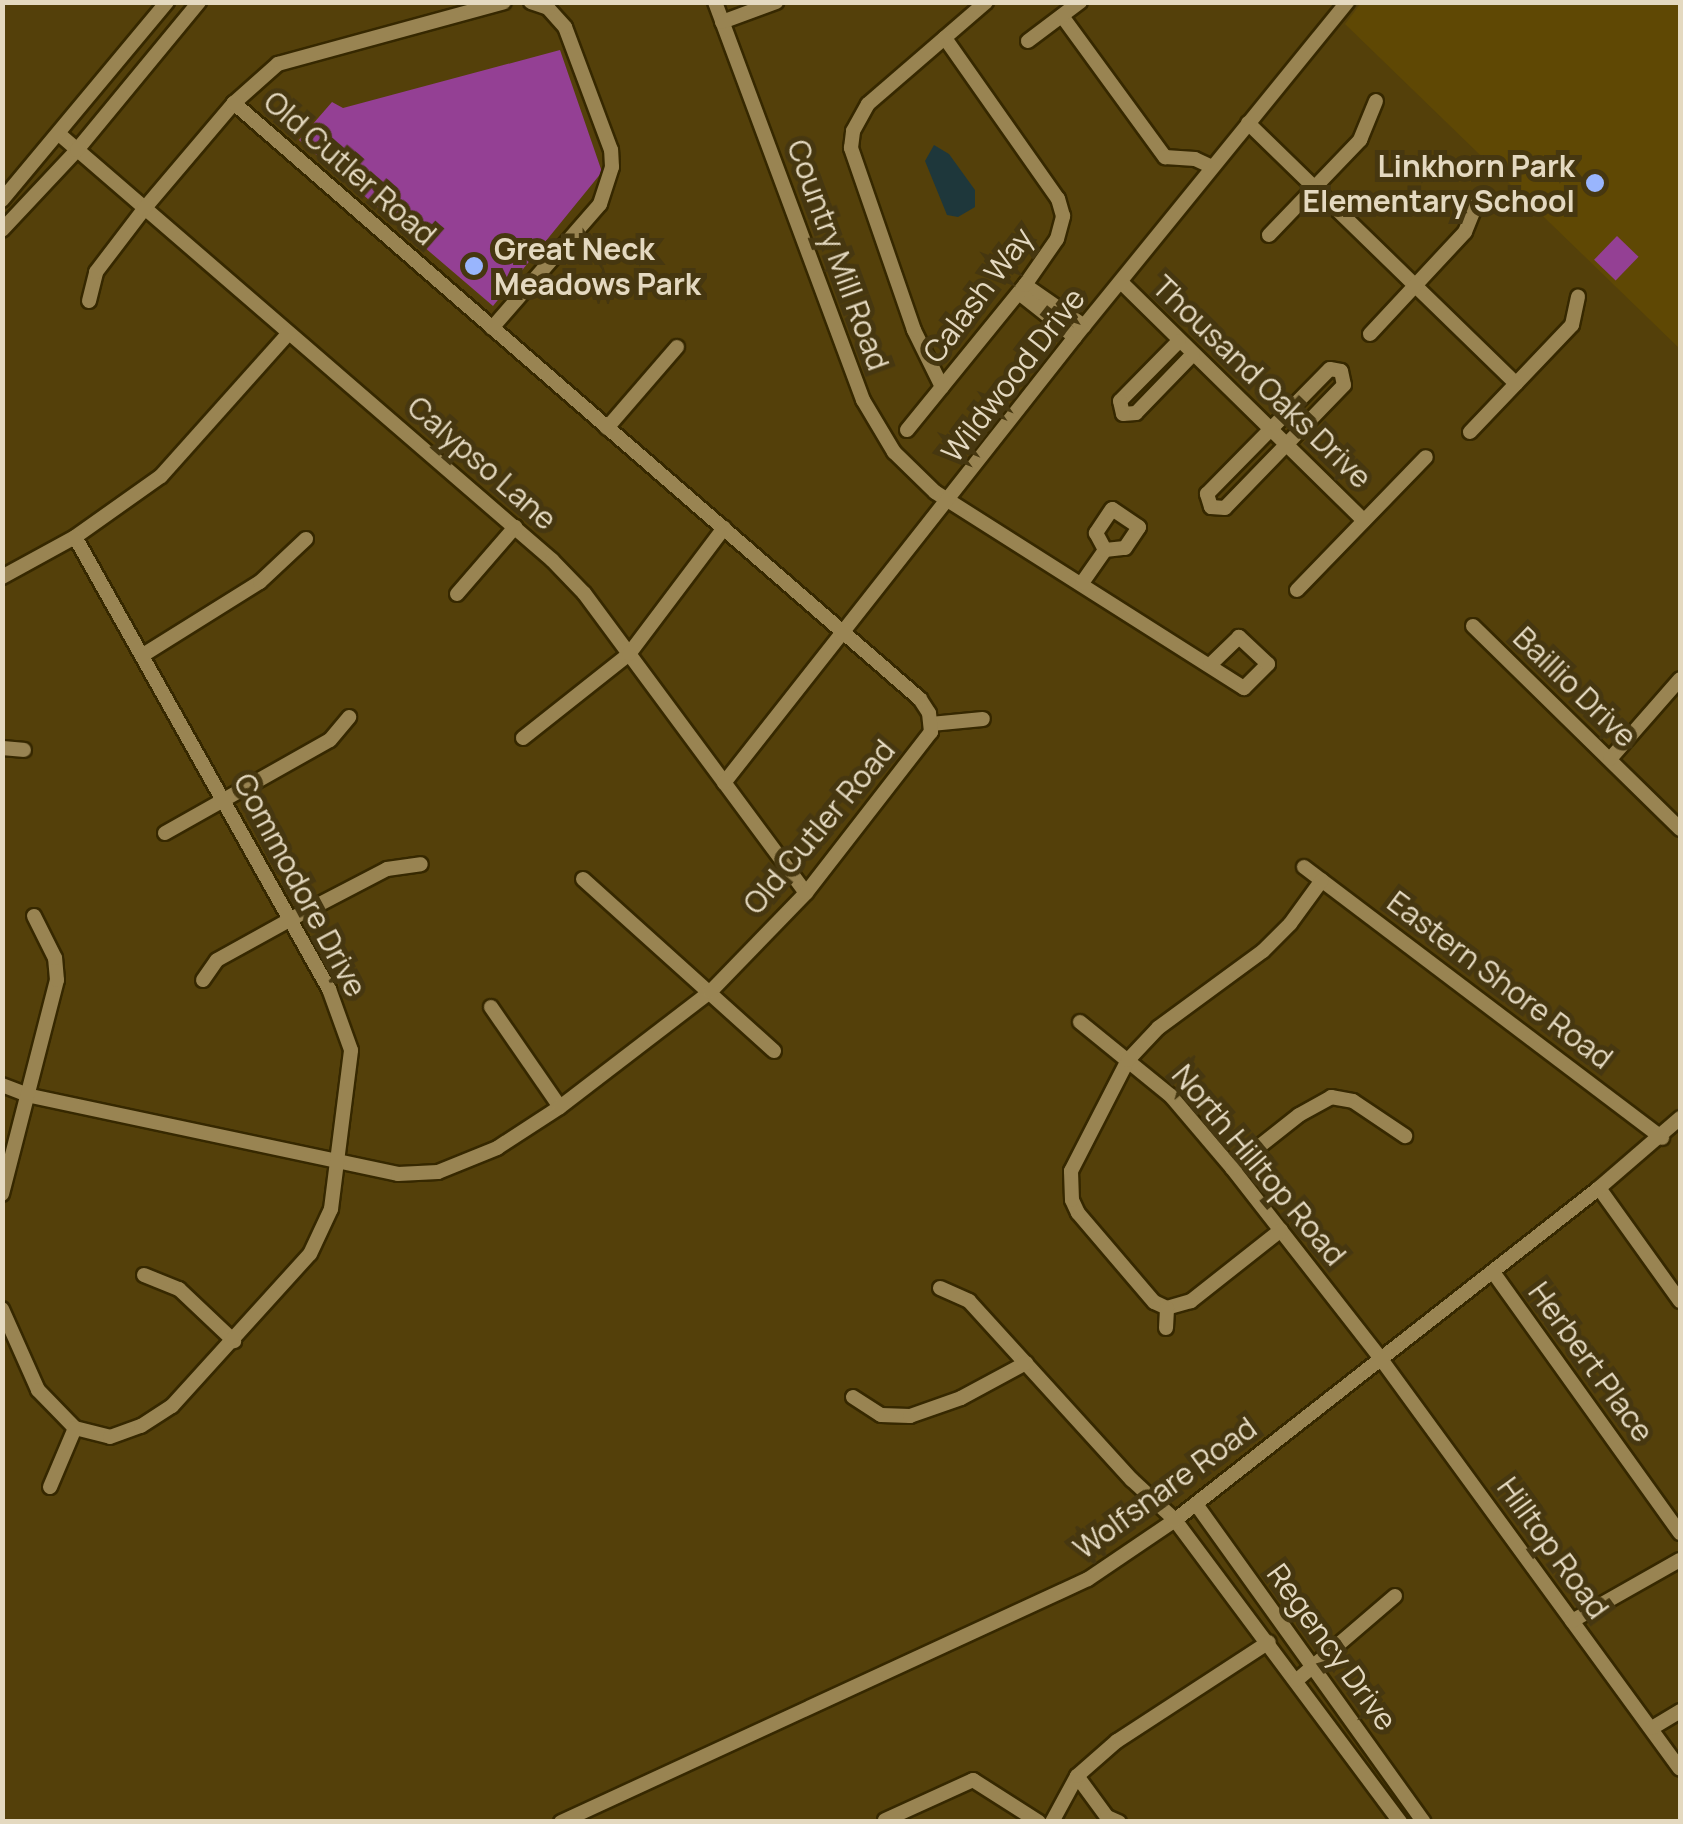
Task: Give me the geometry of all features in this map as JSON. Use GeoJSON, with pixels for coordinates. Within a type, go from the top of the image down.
{"type":"FeatureCollection","features":[{"type":"Feature","properties":{"kind":"street"},"geometry":{"type":"LineString","coordinates":[[2,200],[167,2]]}},
{"type":"Feature","properties":{"kind":"street"},"geometry":{"type":"LineString","coordinates":[[2,230],[78,150],[199,2]]}},
{"type":"Feature","properties":{"kind":"street"},"geometry":{"type":"LineString","coordinates":[[89,302],[96,272],[144,209],[234,103],[278,64],[504,2]]}},
{"type":"Feature","properties":{"kind":"street"},"geometry":{"type":"LineString","coordinates":[[492,328],[600,204],[612,167],[611,150],[565,27],[548,8],[531,2]]}},
{"type":"Feature","properties":{"kind":"street","name":"Country Mill Road"},"geometry":{"type":"LineString","coordinates":[[716,2],[863,400],[894,452],[948,501],[1210,665]]}},
{"type":"Feature","properties":{"kind":"street"},"geometry":{"type":"LineString","coordinates":[[722,22],[776,2]]}},
{"type":"Feature","properties":{"kind":"street"},"geometry":{"type":"LineString","coordinates":[[942,387],[914,330],[851,148],[853,131],[868,104],[986,2]]}},
{"type":"Feature","properties":{"kind":"street"},"geometry":{"type":"LineString","coordinates":[[1028,41],[1080,2]]}},
{"type":"Feature","properties":{"kind":"street","name":"Wildwood Drive"},"geometry":{"type":"LineString","coordinates":[[724,783],[1079,332],[1347,2]]}},
{"type":"Feature","properties":{"kind":"street"},"geometry":{"type":"LineString","coordinates":[[1062,16],[1165,157],[1195,159],[1212,168]]}},
{"type":"Feature","properties":{"kind":"street","name":"Calash Way"},"geometry":{"type":"LineString","coordinates":[[908,430],[1022,289],[1057,239],[1063,216],[1058,199],[945,38]]}},
{"type":"Feature","properties":{"kind":"street"},"geometry":{"type":"LineString","coordinates":[[1270,235],[1360,140],[1376,101]]}},
{"type":"Feature","properties":{"kind":"street","name":"Old Cutler Road"},"geometry":{"type":"LineString","coordinates":[[2,1085],[31,1096],[398,1174],[438,1172],[498,1148],[560,1107],[710,992],[806,894],[928,741],[931,724],[920,699],[234,103]]}},
{"type":"Feature","properties":{"kind":"street"},"geometry":{"type":"LineString","coordinates":[[1248,124],[1516,384]]}},
{"type":"Feature","properties":{"kind":"street","name":"Calypso Lane"},"geometry":{"type":"LineString","coordinates":[[58,134],[575,583],[806,894]]}},
{"type":"Feature","properties":{"kind":"street"},"geometry":{"type":"LineString","coordinates":[[1370,334],[1465,232],[1479,198]]}},
{"type":"Feature","properties":{"kind":"street","name":"Thousand Oaks Drive"},"geometry":{"type":"LineString","coordinates":[[1122,283],[1364,521]]}},
{"type":"Feature","properties":{"kind":"street"},"geometry":{"type":"LineString","coordinates":[[1022,289],[1079,332]]}},
{"type":"Feature","properties":{"kind":"street"},"geometry":{"type":"LineString","coordinates":[[1470,432],[1572,325],[1578,297]]}},
{"type":"Feature","properties":{"kind":"street"},"geometry":{"type":"LineString","coordinates":[[2,577],[75,538],[161,476],[288,334]]}},
{"type":"Feature","properties":{"kind":"street"},"geometry":{"type":"LineString","coordinates":[[1180,341],[1120,401],[1122,414],[1136,413],[1193,354]]}},
{"type":"Feature","properties":{"kind":"street"},"geometry":{"type":"LineString","coordinates":[[607,428],[677,347]]}},
{"type":"Feature","properties":{"kind":"street"},"geometry":{"type":"LineString","coordinates":[[1330,369],[1341,371],[1344,385],[1224,508],[1211,507],[1208,494],[1271,429],[1330,369]]}},
{"type":"Feature","properties":{"kind":"street"},"geometry":{"type":"LineString","coordinates":[[1297,590],[1426,457]]}},
{"type":"Feature","properties":{"kind":"street"},"geometry":{"type":"LineString","coordinates":[[457,594],[515,528]]}},
{"type":"Feature","properties":{"kind":"street"},"geometry":{"type":"LineString","coordinates":[[523,738],[629,654],[724,528]]}},
{"type":"Feature","properties":{"kind":"street","name":"Commodore Drive"},"geometry":{"type":"LineString","coordinates":[[75,538],[329,989],[351,1050],[332,1209],[310,1254],[172,1406],[142,1426],[110,1437],[75,1428]]}},
{"type":"Feature","properties":{"kind":"street"},"geometry":{"type":"LineString","coordinates":[[144,655],[260,582],[306,539]]}},
{"type":"Feature","properties":{"kind":"street"},"geometry":{"type":"LineString","coordinates":[[1082,582],[1105,550]]}},
{"type":"Feature","properties":{"kind":"street","name":"Baillio Drive"},"geometry":{"type":"LineString","coordinates":[[1474,626],[1680,830]]}},
{"type":"Feature","properties":{"kind":"street"},"geometry":{"type":"LineString","coordinates":[[1610,759],[1680,679]]}},
{"type":"Feature","properties":{"kind":"street"},"geometry":{"type":"LineString","coordinates":[[165,834],[330,740],[349,717]]}},
{"type":"Feature","properties":{"kind":"street"},"geometry":{"type":"LineString","coordinates":[[931,724],[983,719]]}},
{"type":"Feature","properties":{"kind":"street"},"geometry":{"type":"LineString","coordinates":[[2,748],[24,750]]}},
{"type":"Feature","properties":{"kind":"street"},"geometry":{"type":"LineString","coordinates":[[203,980],[216,960],[290,919],[386,869],[422,864]]}},
{"type":"Feature","properties":{"kind":"street","name":"Eastern Shore Road"},"geometry":{"type":"LineString","coordinates":[[1304,867],[1662,1138]]}},
{"type":"Feature","properties":{"kind":"street"},"geometry":{"type":"LineString","coordinates":[[583,879],[774,1050]]}},
{"type":"Feature","properties":{"kind":"street"},"geometry":{"type":"LineString","coordinates":[[1281,1230],[1192,1301],[1167,1308],[1154,1302],[1123,1269],[1072,1200],[1074,1158],[1128,1060],[1158,1028],[1262,952],[1290,924],[1322,880]]}},
{"type":"Feature","properties":{"kind":"street"},"geometry":{"type":"LineString","coordinates":[[2,1194],[31,1096],[58,968],[34,916]]}},
{"type":"Feature","properties":{"kind":"street"},"geometry":{"type":"LineString","coordinates":[[491,1007],[560,1107]]}},
{"type":"Feature","properties":{"kind":"street","name":"North Hilltop Road"},"geometry":{"type":"LineString","coordinates":[[1080,1022],[1171,1096],[1381,1359]]}},
{"type":"Feature","properties":{"kind":"street"},"geometry":{"type":"LineString","coordinates":[[1232,1168],[1299,1115],[1331,1097],[1353,1101],[1404,1136]]}},
{"type":"Feature","properties":{"kind":"street","name":"Wolfsnare Road"},"geometry":{"type":"LineString","coordinates":[[562,1822],[1088,1579],[1196,1504],[1662,1138],[1680,1118]]}},
{"type":"Feature","properties":{"kind":"street"},"geometry":{"type":"LineString","coordinates":[[1599,1188],[1680,1300]]}},
{"type":"Feature","properties":{"kind":"street","name":"Herbert Place"},"geometry":{"type":"LineString","coordinates":[[1493,1272],[1680,1533]]}},
{"type":"Feature","properties":{"kind":"street"},"geometry":{"type":"LineString","coordinates":[[144,1275],[179,1289],[234,1341]]}},
{"type":"Feature","properties":{"kind":"street","name":"Regency Drive"},"geometry":{"type":"LineString","coordinates":[[940,1288],[969,1301],[1132,1480],[1175,1520],[1400,1822]]}},
{"type":"Feature","properties":{"kind":"street"},"geometry":{"type":"LineString","coordinates":[[1166,1328],[1167,1308]]}},
{"type":"Feature","properties":{"kind":"street"},"geometry":{"type":"LineString","coordinates":[[2,1309],[38,1390],[75,1428],[50,1486]]}},
{"type":"Feature","properties":{"kind":"street","name":"Hilltop Road"},"geometry":{"type":"LineString","coordinates":[[1381,1359],[1680,1768]]}},
{"type":"Feature","properties":{"kind":"street"},"geometry":{"type":"LineString","coordinates":[[853,1397],[881,1414],[926,1413],[1026,1364]]}},
{"type":"Feature","properties":{"kind":"street","name":"Regency Drive"},"geometry":{"type":"LineString","coordinates":[[1196,1504],[1424,1822]]}},
{"type":"Feature","properties":{"kind":"street"},"geometry":{"type":"LineString","coordinates":[[1572,1622],[1680,1560]]}},
{"type":"Feature","properties":{"kind":"street"},"geometry":{"type":"LineString","coordinates":[[1296,1680],[1314,1668],[1350,1630],[1395,1596]]}},
{"type":"Feature","properties":{"kind":"street"},"geometry":{"type":"LineString","coordinates":[[1052,1822],[1077,1776],[1117,1741],[1265,1636],[1278,1618]]}},
{"type":"Feature","properties":{"kind":"street"},"geometry":{"type":"LineString","coordinates":[[1652,1728],[1680,1711]]}},
{"type":"Feature","properties":{"kind":"street"},"geometry":{"type":"LineString","coordinates":[[1077,1776],[1108,1817],[1119,1822]]}},
{"type":"Feature","properties":{"kind":"street"},"geometry":{"type":"LineString","coordinates":[[886,1820],[973,1780],[1039,1822]]}},
{"type":"Feature","properties":{"kind":"street"},"geometry":{"type":"LineString","coordinates":[[1384,1799],[1400,1788]]}},
{"type":"Feature","properties":{"kind":"shaded area","name":"Linkhorn Park Elementary School"},"geometry":{"type":"Polygon","coordinates":[[[1677,2],[1680,349],[1345,24],[1361,3],[1677,2]]]}},
{"type":"Feature","properties":{"kind":"shaded area"},"geometry":{"type":"Polygon","coordinates":[[[560,50],[602,172],[493,306],[299,140],[332,102],[343,108],[560,50]]]}},
{"type":"Feature","properties":{"kind":"shaded area"},"geometry":{"type":"Polygon","coordinates":[[[1617,236],[1639,257],[1616,281],[1594,260],[1617,236]]]}},
{"type":"Feature","properties":{"kind":"water"},"geometry":{"type":"Polygon","coordinates":[[[934,145],[949,154],[975,190],[975,207],[958,217],[947,215],[925,161],[934,145]]]}},
{"type":"Feature","properties":{"kind":"place","name":"Linkhorn Park Elementary School"},"geometry":{"type":"Point","coordinates":[1595,183]}},
{"type":"Feature","properties":{"kind":"place","name":"Great Neck Meadows Park"},"geometry":{"type":"Point","coordinates":[474,266]}}]}
